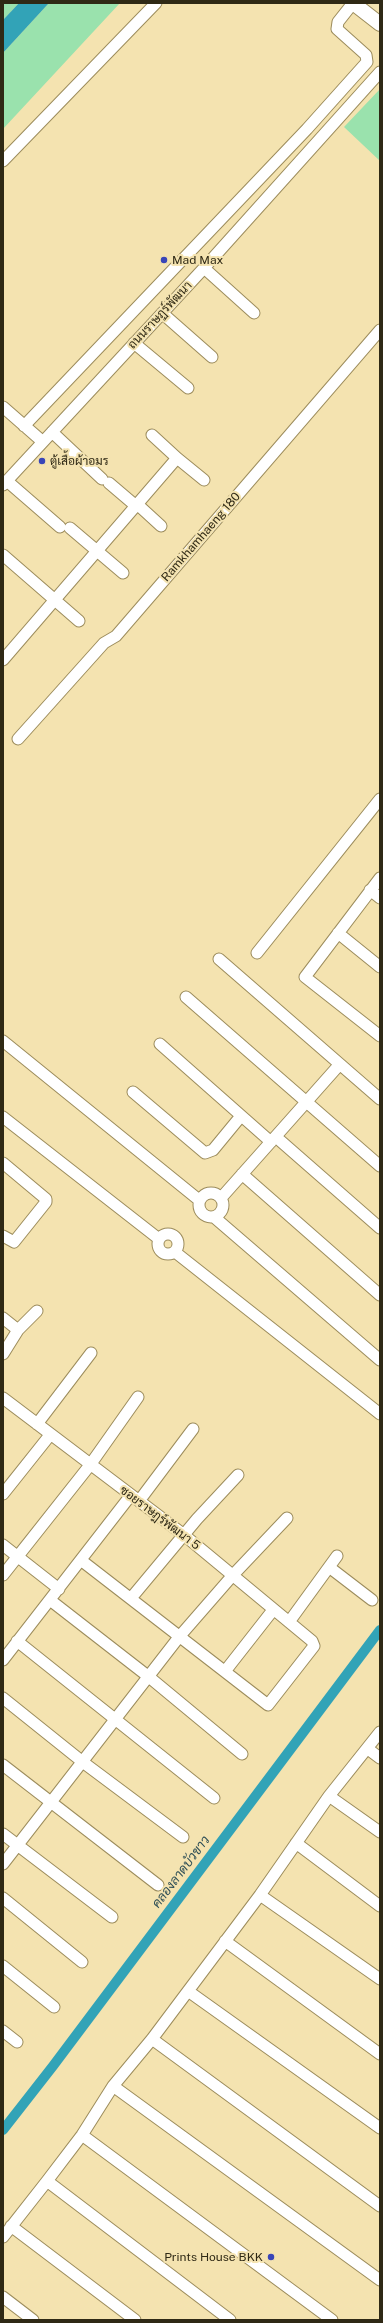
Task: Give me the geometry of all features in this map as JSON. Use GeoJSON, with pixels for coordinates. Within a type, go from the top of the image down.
{"type":"FeatureCollection","features":[{"type":"Feature","properties":{"kind":"main road"},"geometry":{"type":"LineString","coordinates":[[353,3],[380,24]]}},
{"type":"Feature","properties":{"kind":"street"},"geometry":{"type":"LineString","coordinates":[[3,161],[156,3]]}},
{"type":"Feature","properties":{"kind":"street"},"geometry":{"type":"LineString","coordinates":[[24,426],[307,129],[367,62],[366,55],[337,29],[338,22],[353,3]]}},
{"type":"Feature","properties":{"kind":"street","name":"ถนนราษฏร์พัฒนา"},"geometry":{"type":"LineString","coordinates":[[5,483],[204,268],[380,72]]}},
{"type":"Feature","properties":{"kind":"street"},"geometry":{"type":"LineString","coordinates":[[307,129],[320,140]]}},
{"type":"Feature","properties":{"kind":"street"},"geometry":{"type":"LineString","coordinates":[[204,268],[254,313]]}},
{"type":"Feature","properties":{"kind":"street"},"geometry":{"type":"LineString","coordinates":[[162,314],[212,357]]}},
{"type":"Feature","properties":{"kind":"street","name":"Ramkhamhaeng 180"},"geometry":{"type":"LineString","coordinates":[[18,739],[104,643],[116,636],[380,330]]}},
{"type":"Feature","properties":{"kind":"street"},"geometry":{"type":"LineString","coordinates":[[134,343],[188,388]]}},
{"type":"Feature","properties":{"kind":"street"},"geometry":{"type":"LineString","coordinates":[[3,407],[43,442]]}},
{"type":"Feature","properties":{"kind":"street"},"geometry":{"type":"LineString","coordinates":[[52,432],[105,481],[161,526]]}},
{"type":"Feature","properties":{"kind":"street"},"geometry":{"type":"LineString","coordinates":[[152,435],[204,480]]}},
{"type":"Feature","properties":{"kind":"street"},"geometry":{"type":"LineString","coordinates":[[3,660],[96,550],[177,458]]}},
{"type":"Feature","properties":{"kind":"street"},"geometry":{"type":"LineString","coordinates":[[5,483],[96,550],[123,573]]}},
{"type":"Feature","properties":{"kind":"street"},"geometry":{"type":"LineString","coordinates":[[3,555],[79,621]]}},
{"type":"Feature","properties":{"kind":"street"},"geometry":{"type":"LineString","coordinates":[[258,953],[380,799]]}},
{"type":"Feature","properties":{"kind":"street"},"geometry":{"type":"LineString","coordinates":[[380,878],[305,977],[380,1036]]}},
{"type":"Feature","properties":{"kind":"street"},"geometry":{"type":"LineString","coordinates":[[370,890],[380,898]]}},
{"type":"Feature","properties":{"kind":"street"},"geometry":{"type":"LineString","coordinates":[[338,933],[380,967]]}},
{"type":"Feature","properties":{"kind":"street"},"geometry":{"type":"LineString","coordinates":[[219,959],[380,1100]]}},
{"type":"Feature","properties":{"kind":"street"},"geometry":{"type":"LineString","coordinates":[[186,997],[308,1101],[380,1166]]}},
{"type":"Feature","properties":{"kind":"street"},"geometry":{"type":"LineString","coordinates":[[3,1041],[199,1200]]}},
{"type":"Feature","properties":{"kind":"street"},"geometry":{"type":"LineString","coordinates":[[160,1044],[241,1116],[273,1139],[380,1228]]}},
{"type":"Feature","properties":{"kind":"street"},"geometry":{"type":"LineString","coordinates":[[221,1198],[340,1064]]}},
{"type":"Feature","properties":{"kind":"street"},"geometry":{"type":"LineString","coordinates":[[133,1092],[205,1153],[213,1150],[241,1116]]}},
{"type":"Feature","properties":{"kind":"street"},"geometry":{"type":"LineString","coordinates":[[3,1117],[159,1239],[164,1235],[171,1234],[176,1238],[178,1245],[175,1252],[380,1414]]}},
{"type":"Feature","properties":{"kind":"street"},"geometry":{"type":"LineString","coordinates":[[3,1163],[46,1199],[46,1202],[14,1242],[11,1242],[3,1236]]}},
{"type":"Feature","properties":{"kind":"street"},"geometry":{"type":"LineString","coordinates":[[242,1174],[380,1295]]}},
{"type":"Feature","properties":{"kind":"street"},"geometry":{"type":"LineString","coordinates":[[214,1217],[220,1213],[223,1205],[221,1198],[216,1193],[209,1192],[203,1195],[199,1200],[198,1207],[202,1214],[214,1217],[380,1360]]}},
{"type":"Feature","properties":{"kind":"street"},"geometry":{"type":"LineString","coordinates":[[3,1354],[18,1330],[37,1310]]}},
{"type":"Feature","properties":{"kind":"street"},"geometry":{"type":"LineString","coordinates":[[3,1318],[18,1330]]}},
{"type":"Feature","properties":{"kind":"street"},"geometry":{"type":"LineString","coordinates":[[36,1424],[91,1352]]}},
{"type":"Feature","properties":{"kind":"street"},"geometry":{"type":"LineString","coordinates":[[3,1575],[90,1465],[138,1397]]}},
{"type":"Feature","properties":{"kind":"street","name":"ซอยราษฎร์พัฒนา 5"},"geometry":{"type":"LineString","coordinates":[[4,1401],[184,1534],[314,1643],[270,1705],[226,1670]]}},
{"type":"Feature","properties":{"kind":"street"},"geometry":{"type":"LineString","coordinates":[[3,1660],[82,1560],[193,1428]]}},
{"type":"Feature","properties":{"kind":"street"},"geometry":{"type":"LineString","coordinates":[[3,1494],[50,1435]]}},
{"type":"Feature","properties":{"kind":"street"},"geometry":{"type":"LineString","coordinates":[[132,1597],[184,1534],[238,1475]]}},
{"type":"Feature","properties":{"kind":"street"},"geometry":{"type":"LineString","coordinates":[[3,1864],[84,1763],[114,1720],[179,1637],[233,1575],[287,1518]]}},
{"type":"Feature","properties":{"kind":"street"},"geometry":{"type":"LineString","coordinates":[[3,1545],[59,1589]]}},
{"type":"Feature","properties":{"kind":"street"},"geometry":{"type":"LineString","coordinates":[[289,1622],[337,1556]]}},
{"type":"Feature","properties":{"kind":"street"},"geometry":{"type":"LineString","coordinates":[[82,1560],[132,1597],[179,1637],[226,1670],[273,1610]]}},
{"type":"Feature","properties":{"kind":"street"},"geometry":{"type":"LineString","coordinates":[[329,1567],[372,1600]]}},
{"type":"Feature","properties":{"kind":"street"},"geometry":{"type":"LineString","coordinates":[[50,1600],[149,1677],[242,1754]]}},
{"type":"Feature","properties":{"kind":"street"},"geometry":{"type":"LineString","coordinates":[[17,1641],[114,1720],[214,1798]]}},
{"type":"Feature","properties":{"kind":"street"},"geometry":{"type":"LineString","coordinates":[[3,1698],[84,1763],[182,1837]]}},
{"type":"Feature","properties":{"kind":"street"},"geometry":{"type":"LineString","coordinates":[[3,2237],[82,2134],[113,2086],[152,2039],[260,1895],[329,1796],[368,1749],[380,1732]]}},
{"type":"Feature","properties":{"kind":"street"},"geometry":{"type":"LineString","coordinates":[[368,1749],[380,1758]]}},
{"type":"Feature","properties":{"kind":"street"},"geometry":{"type":"LineString","coordinates":[[3,1765],[158,1885]]}},
{"type":"Feature","properties":{"kind":"street"},"geometry":{"type":"LineString","coordinates":[[329,1796],[380,1832]]}},
{"type":"Feature","properties":{"kind":"street"},"geometry":{"type":"LineString","coordinates":[[3,1834],[112,1917]]}},
{"type":"Feature","properties":{"kind":"street"},"geometry":{"type":"LineString","coordinates":[[296,1843],[380,1906]]}},
{"type":"Feature","properties":{"kind":"street"},"geometry":{"type":"LineString","coordinates":[[260,1895],[380,1979]]}},
{"type":"Feature","properties":{"kind":"street"},"geometry":{"type":"LineString","coordinates":[[3,1898],[82,1962]]}},
{"type":"Feature","properties":{"kind":"street"},"geometry":{"type":"LineString","coordinates":[[225,1941],[380,2054]]}},
{"type":"Feature","properties":{"kind":"street"},"geometry":{"type":"LineString","coordinates":[[3,1966],[54,2007]]}},
{"type":"Feature","properties":{"kind":"street"},"geometry":{"type":"LineString","coordinates":[[188,1991],[380,2128]]}},
{"type":"Feature","properties":{"kind":"street"},"geometry":{"type":"LineString","coordinates":[[3,2031],[17,2042]]}},
{"type":"Feature","properties":{"kind":"street"},"geometry":{"type":"LineString","coordinates":[[152,2039],[380,2206]]}},
{"type":"Feature","properties":{"kind":"street"},"geometry":{"type":"LineString","coordinates":[[113,2086],[380,2280]]}},
{"type":"Feature","properties":{"kind":"street"},"geometry":{"type":"LineString","coordinates":[[82,2134],[332,2320]]}},
{"type":"Feature","properties":{"kind":"street"},"geometry":{"type":"LineString","coordinates":[[47,2181],[230,2320]]}},
{"type":"Feature","properties":{"kind":"street"},"geometry":{"type":"LineString","coordinates":[[11,2226],[135,2320]]}},
{"type":"Feature","properties":{"kind":"street"},"geometry":{"type":"LineString","coordinates":[[3,2297],[33,2320]]}},
{"type":"Feature","properties":{"kind":"green space"},"geometry":{"type":"Polygon","coordinates":[[[3,3],[19,3],[3,20],[3,3]]]}},
{"type":"Feature","properties":{"kind":"green space"},"geometry":{"type":"Polygon","coordinates":[[[49,3],[120,3],[3,129],[3,53],[49,3]]]}},
{"type":"Feature","properties":{"kind":"green space"},"geometry":{"type":"Polygon","coordinates":[[[380,89],[380,161],[344,127],[380,89]]]}},
{"type":"Feature","properties":{"kind":"water"},"geometry":{"type":"Polygon","coordinates":[[[19,3],[49,3],[3,53],[3,20],[19,3]]]}},
{"type":"Feature","properties":{"kind":"waterway","name":"คลองลาดบัวขาว"},"geometry":{"type":"LineString","coordinates":[[3,2130],[53,2066],[380,1630]]}},
{"type":"Feature","properties":{"kind":"place","name":"Mad Max"},"geometry":{"type":"Point","coordinates":[164,260]}},
{"type":"Feature","properties":{"kind":"place","name":"ตู้เสื้อผ้าอมร"},"geometry":{"type":"Point","coordinates":[42,461]}},
{"type":"Feature","properties":{"kind":"place","name":"Prints House BKK"},"geometry":{"type":"Point","coordinates":[271,2257]}}]}
